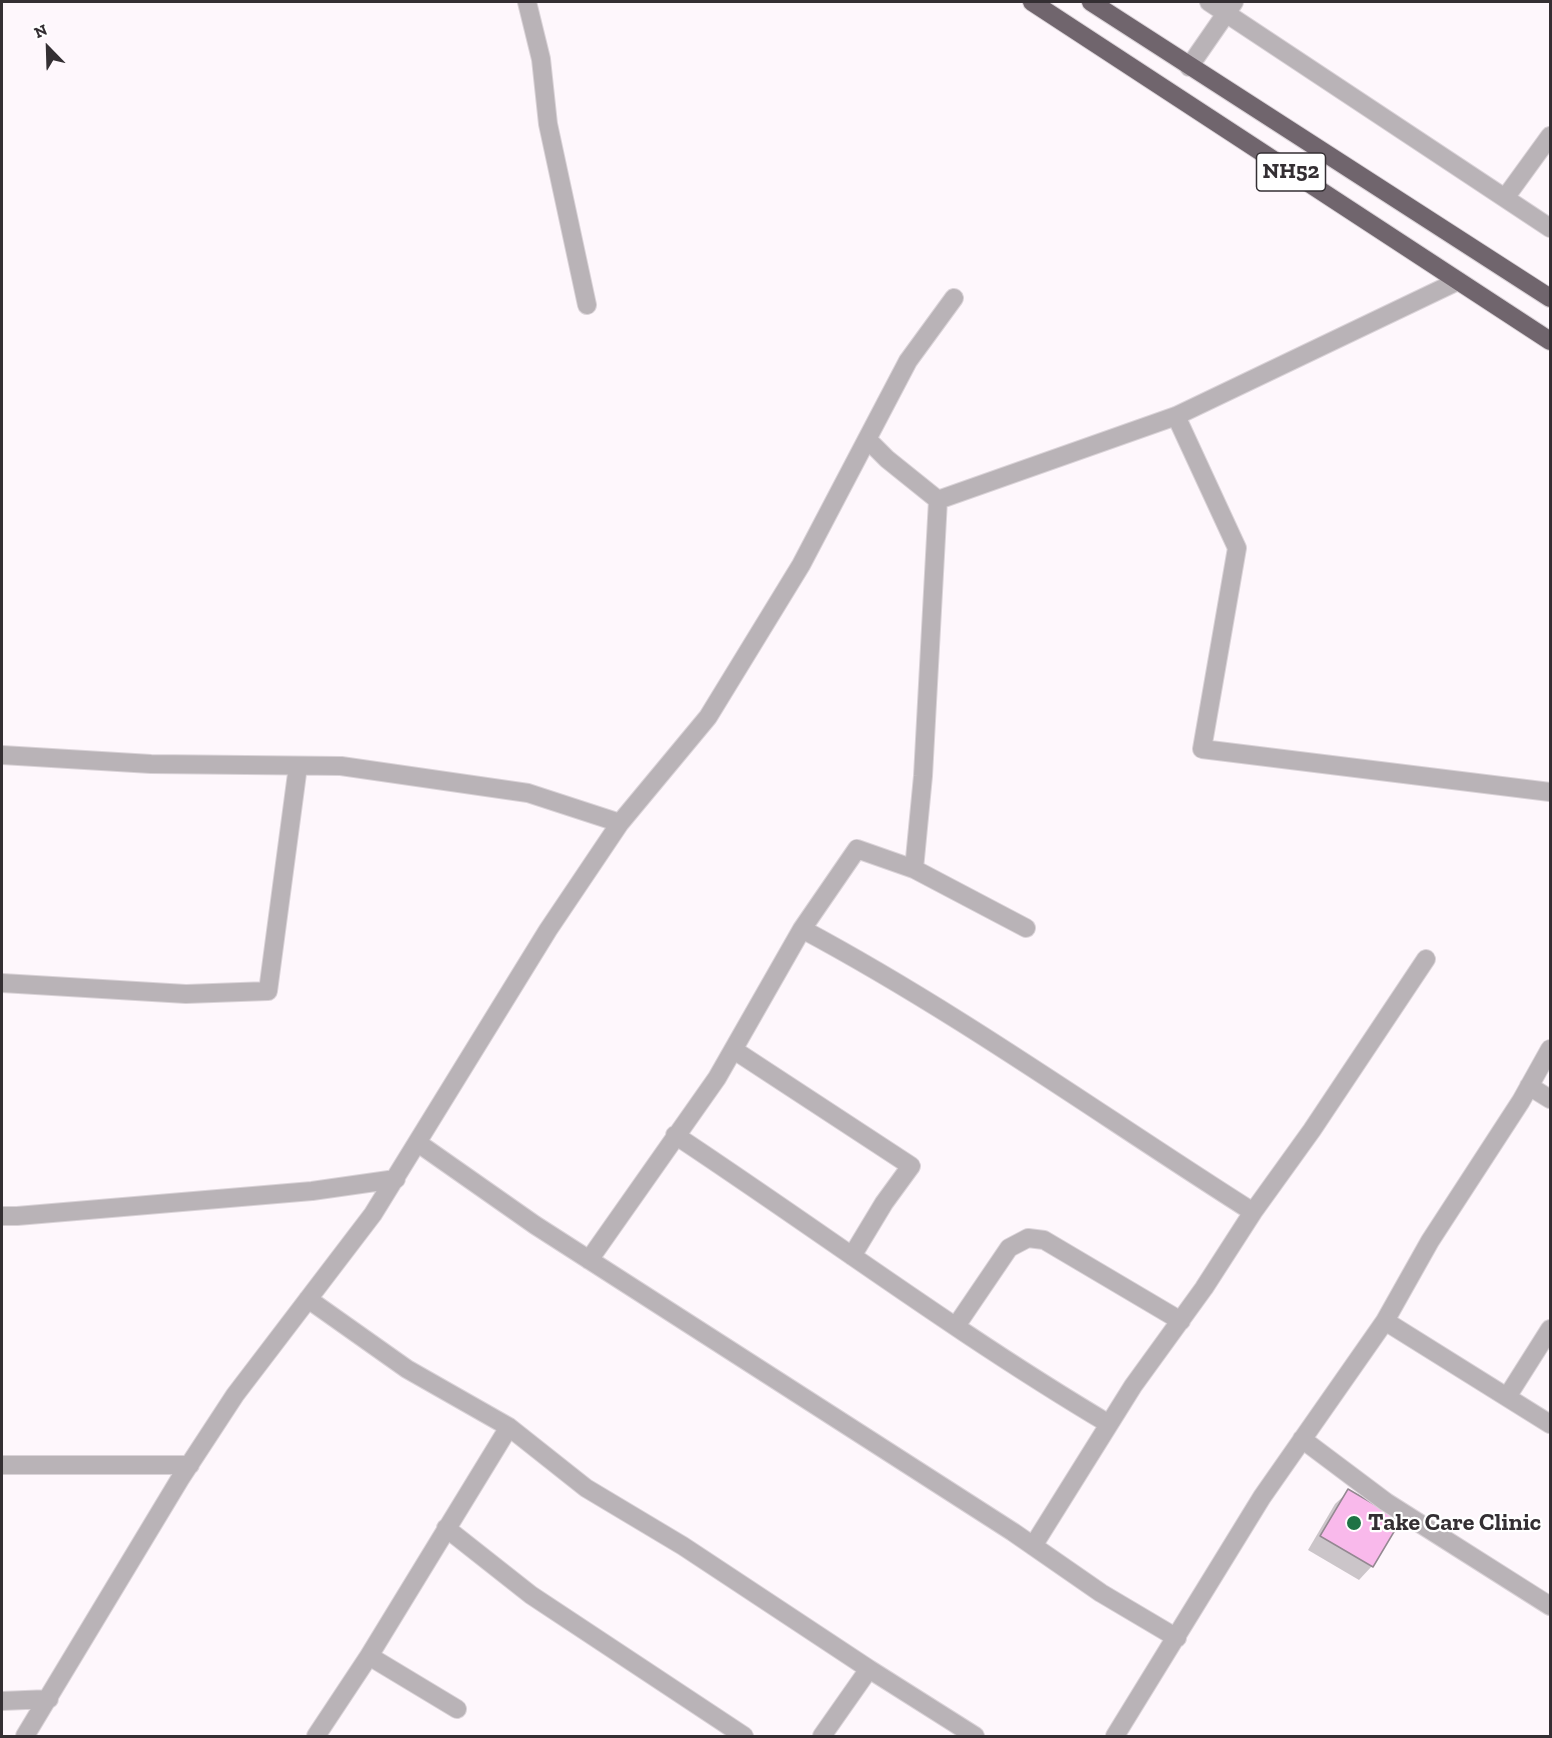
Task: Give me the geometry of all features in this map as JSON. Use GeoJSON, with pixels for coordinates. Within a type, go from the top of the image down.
{"type":"FeatureCollection","features":[{"type":"Feature","properties":{"kind":"highway","name":"NH52"},"geometry":{"type":"LineString","coordinates":[[1032,2],[1551,341]]}},
{"type":"Feature","properties":{"kind":"highway","name":"NH52"},"geometry":{"type":"LineString","coordinates":[[1091,2],[1551,298]]}},
{"type":"Feature","properties":{"kind":"street"},"geometry":{"type":"LineString","coordinates":[[527,2],[541,59],[548,124],[587,305]]}},
{"type":"Feature","properties":{"kind":"street"},"geometry":{"type":"LineString","coordinates":[[1209,2],[1230,7],[1551,228]]}},
{"type":"Feature","properties":{"kind":"street"},"geometry":{"type":"LineString","coordinates":[[1190,67],[1230,7]]}},
{"type":"Feature","properties":{"kind":"street"},"geometry":{"type":"LineString","coordinates":[[1505,198],[1551,136]]}},
{"type":"Feature","properties":{"kind":"street"},"geometry":{"type":"LineString","coordinates":[[938,500],[1176,417],[1458,282]]}},
{"type":"Feature","properties":{"kind":"street"},"geometry":{"type":"LineString","coordinates":[[25,1737],[235,1395],[374,1214],[548,930],[620,823],[708,717],[801,565],[908,361],[954,298]]}},
{"type":"Feature","properties":{"kind":"street"},"geometry":{"type":"LineString","coordinates":[[1176,417],[1237,548],[1202,749],[1551,792]]}},
{"type":"Feature","properties":{"kind":"street"},"geometry":{"type":"LineString","coordinates":[[867,439],[887,459],[938,500]]}},
{"type":"Feature","properties":{"kind":"street"},"geometry":{"type":"LineString","coordinates":[[914,869],[923,776],[938,500]]}},
{"type":"Feature","properties":{"kind":"street"},"geometry":{"type":"LineString","coordinates":[[2,755],[151,764],[341,766],[528,793],[620,823]]}},
{"type":"Feature","properties":{"kind":"street"},"geometry":{"type":"LineString","coordinates":[[2,983],[186,994],[268,992],[298,766]]}},
{"type":"Feature","properties":{"kind":"street"},"geometry":{"type":"LineString","coordinates":[[589,1260],[734,1050],[802,928],[857,849],[914,869],[1026,928]]}},
{"type":"Feature","properties":{"kind":"street"},"geometry":{"type":"LineString","coordinates":[[802,928],[870,965],[1025,1062],[1253,1212]]}},
{"type":"Feature","properties":{"kind":"street"},"geometry":{"type":"LineString","coordinates":[[1033,1546],[1109,1424],[1253,1212],[1312,1130],[1426,959]]}},
{"type":"Feature","properties":{"kind":"street"},"geometry":{"type":"LineString","coordinates":[[1115,1737],[1262,1497],[1385,1321],[1430,1241],[1551,1049]]}},
{"type":"Feature","properties":{"kind":"street"},"geometry":{"type":"LineString","coordinates":[[734,1050],[911,1166],[884,1203],[852,1256]]}},
{"type":"Feature","properties":{"kind":"street"},"geometry":{"type":"LineString","coordinates":[[1529,1086],[1551,1100]]}},
{"type":"Feature","properties":{"kind":"street"},"geometry":{"type":"LineString","coordinates":[[675,1135],[1047,1387],[1109,1424]]}},
{"type":"Feature","properties":{"kind":"street"},"geometry":{"type":"LineString","coordinates":[[418,1143],[589,1260],[1033,1546],[1101,1593],[1177,1638]]}},
{"type":"Feature","properties":{"kind":"street"},"geometry":{"type":"LineString","coordinates":[[2,1216],[312,1191],[396,1179]]}},
{"type":"Feature","properties":{"kind":"street"},"geometry":{"type":"LineString","coordinates":[[956,1326],[1009,1248],[1028,1238],[1044,1240],[1181,1321]]}},
{"type":"Feature","properties":{"kind":"street"},"geometry":{"type":"LineString","coordinates":[[308,1299],[407,1369],[509,1427],[586,1488],[683,1546],[975,1737]]}},
{"type":"Feature","properties":{"kind":"street"},"geometry":{"type":"LineString","coordinates":[[1385,1321],[1551,1424]]}},
{"type":"Feature","properties":{"kind":"street"},"geometry":{"type":"LineString","coordinates":[[1507,1397],[1551,1329]]}},
{"type":"Feature","properties":{"kind":"street"},"geometry":{"type":"LineString","coordinates":[[316,1737],[369,1656],[509,1427]]}},
{"type":"Feature","properties":{"kind":"street"},"geometry":{"type":"LineString","coordinates":[[1302,1439],[1386,1502],[1551,1606]]}},
{"type":"Feature","properties":{"kind":"street"},"geometry":{"type":"LineString","coordinates":[[2,1465],[190,1465]]}},
{"type":"Feature","properties":{"kind":"street"},"geometry":{"type":"LineString","coordinates":[[446,1528],[531,1595],[744,1737]]}},
{"type":"Feature","properties":{"kind":"street"},"geometry":{"type":"LineString","coordinates":[[369,1656],[457,1709]]}},
{"type":"Feature","properties":{"kind":"street"},"geometry":{"type":"LineString","coordinates":[[822,1737],[869,1669]]}},
{"type":"Feature","properties":{"kind":"street"},"geometry":{"type":"LineString","coordinates":[[2,1701],[49,1699]]}},
{"type":"Feature","properties":{"kind":"building"},"geometry":{"type":"Polygon","coordinates":[[[1348,1489],[1401,1520],[1373,1567],[1320,1536],[1348,1489]]]}},
{"type":"Feature","properties":{"kind":"place","name":"Take Care Clinic"},"geometry":{"type":"Point","coordinates":[1354,1523]}}]}
